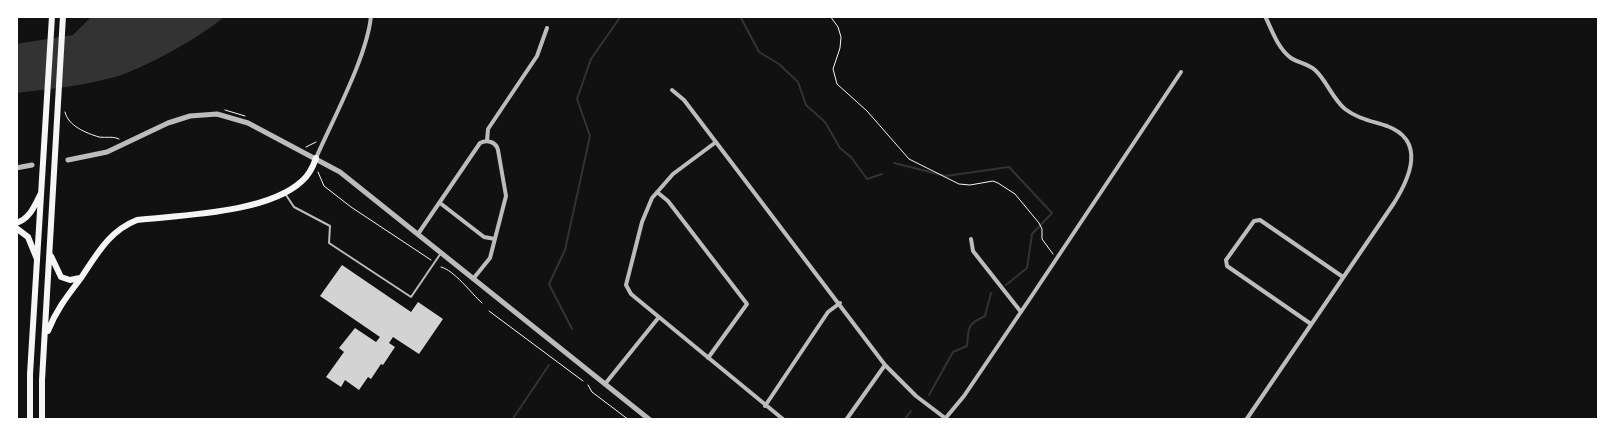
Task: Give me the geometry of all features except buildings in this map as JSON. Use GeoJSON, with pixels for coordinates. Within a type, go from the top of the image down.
{"type":"FeatureCollection","features":[{"type":"Feature","properties":{"kind":"highway"},"geometry":{"type":"LineString","coordinates":[[42,420],[50,253],[62,107],[63,16]]}},
{"type":"Feature","properties":{"kind":"highway"},"geometry":{"type":"LineString","coordinates":[[30,420],[30,374],[52,17]]}},
{"type":"Feature","properties":{"kind":"highway"},"geometry":{"type":"LineString","coordinates":[[45,339],[53,316],[80,278],[108,239],[127,224],[137,220],[229,210],[284,192],[302,182],[311,170],[316,158]]}},
{"type":"Feature","properties":{"kind":"highway"},"geometry":{"type":"LineString","coordinates":[[16,223],[22,221],[32,212],[42,190]]}},
{"type":"Feature","properties":{"kind":"highway"},"geometry":{"type":"LineString","coordinates":[[16,228],[28,237],[38,263]]}},
{"type":"Feature","properties":{"kind":"highway"},"geometry":{"type":"LineString","coordinates":[[50,253],[61,278],[70,280],[80,278]]}},
{"type":"Feature","properties":{"kind":"street"},"geometry":{"type":"LineString","coordinates":[[316,158],[360,57],[368,34],[371,16]]}},
{"type":"Feature","properties":{"kind":"street"},"geometry":{"type":"LineString","coordinates":[[1246,420],[1394,203],[1408,179],[1412,165],[1410,151],[1404,140],[1392,129],[1363,120],[1339,103],[1314,70],[1285,53],[1265,16]]}},
{"type":"Feature","properties":{"kind":"street"},"geometry":{"type":"LineString","coordinates":[[487,141],[488,129],[537,56],[547,28]]}},
{"type":"Feature","properties":{"kind":"street"},"geometry":{"type":"LineString","coordinates":[[672,90],[684,100],[886,365],[916,396],[944,419],[964,396],[1181,72]]}},
{"type":"Feature","properties":{"kind":"street"},"geometry":{"type":"LineString","coordinates":[[68,160],[108,152],[168,123],[190,116],[208,114],[227,116],[242,121],[340,172],[650,420]]}},
{"type":"Feature","properties":{"kind":"street"},"geometry":{"type":"LineString","coordinates":[[418,234],[480,143],[487,141],[497,146],[506,193],[490,258],[474,279]]}},
{"type":"Feature","properties":{"kind":"street"},"geometry":{"type":"LineString","coordinates":[[716,142],[673,174],[657,192],[644,214],[626,285],[631,294],[659,318],[784,420]]}},
{"type":"Feature","properties":{"kind":"street"},"geometry":{"type":"LineString","coordinates":[[16,168],[32,166]]}},
{"type":"Feature","properties":{"kind":"street"},"geometry":{"type":"LineString","coordinates":[[657,192],[668,201],[747,304],[708,358]]}},
{"type":"Feature","properties":{"kind":"street"},"geometry":{"type":"LineString","coordinates":[[440,203],[484,237],[495,239]]}},
{"type":"Feature","properties":{"kind":"street"},"geometry":{"type":"LineString","coordinates":[[1311,324],[1227,266],[1226,260],[1254,221],[1260,220],[1343,277]]}},
{"type":"Feature","properties":{"kind":"street"},"geometry":{"type":"LineString","coordinates":[[971,238],[973,251],[1021,312]]}},
{"type":"Feature","properties":{"kind":"street"},"geometry":{"type":"LineString","coordinates":[[765,406],[828,312],[840,303]]}},
{"type":"Feature","properties":{"kind":"street"},"geometry":{"type":"LineString","coordinates":[[605,384],[659,318]]}},
{"type":"Feature","properties":{"kind":"street"},"geometry":{"type":"LineString","coordinates":[[846,420],[886,365]]}},
{"type":"Feature","properties":{"kind":"lane"},"geometry":{"type":"LineString","coordinates":[[284,192],[294,207],[303,210],[330,226],[328,243],[411,298],[442,253]]}},
{"type":"Feature","properties":{"kind":"path"},"geometry":{"type":"LineString","coordinates":[[830,16],[838,27],[841,37],[840,48],[833,70],[834,77],[844,92],[867,111],[909,159],[958,184],[970,185],[993,181],[1009,189],[1039,223],[1042,229],[1042,239],[1057,258]]}},
{"type":"Feature","properties":{"kind":"path"},"geometry":{"type":"LineString","coordinates":[[62,107],[68,121],[81,130],[99,136],[113,136],[121,142]]}},
{"type":"Feature","properties":{"kind":"path"},"geometry":{"type":"LineString","coordinates":[[220,110],[249,118]]}},
{"type":"Feature","properties":{"kind":"path"},"geometry":{"type":"LineString","coordinates":[[300,146],[313,145],[316,142]]}},
{"type":"Feature","properties":{"kind":"path"},"geometry":{"type":"LineString","coordinates":[[318,172],[324,186],[350,207],[432,260]]}},
{"type":"Feature","properties":{"kind":"path"},"geometry":{"type":"LineString","coordinates":[[441,266],[450,270],[482,303]]}},
{"type":"Feature","properties":{"kind":"path"},"geometry":{"type":"LineString","coordinates":[[489,311],[583,381]]}},
{"type":"Feature","properties":{"kind":"path"},"geometry":{"type":"LineString","coordinates":[[588,385],[595,395],[629,420]]}},
{"type":"Feature","properties":{"kind":"shaded area"},"geometry":{"type":"Polygon","coordinates":[[[92,16],[225,16],[188,42],[127,73],[91,83],[16,93],[16,44],[73,35],[92,16]]]}},
{"type":"Feature","properties":{"kind":"waterway"},"geometry":{"type":"LineString","coordinates":[[572,329],[549,284],[565,250],[590,136],[577,99],[591,59],[621,16]]}},
{"type":"Feature","properties":{"kind":"waterway"},"geometry":{"type":"LineString","coordinates":[[740,16],[759,52],[779,64],[798,82],[806,105],[825,122],[840,148],[851,157],[867,179],[882,174]]}},
{"type":"Feature","properties":{"kind":"waterway"},"geometry":{"type":"LineString","coordinates":[[894,163],[946,176],[1009,167],[1052,213],[1032,234],[1027,268],[1006,285]]}},
{"type":"Feature","properties":{"kind":"waterway"},"geometry":{"type":"LineString","coordinates":[[929,395],[953,352],[967,346],[971,324],[985,316],[991,293]]}},
{"type":"Feature","properties":{"kind":"waterway"},"geometry":{"type":"LineString","coordinates":[[512,420],[549,365]]}},
{"type":"Feature","properties":{"kind":"waterway"},"geometry":{"type":"LineString","coordinates":[[904,420],[911,411]]}}]}
